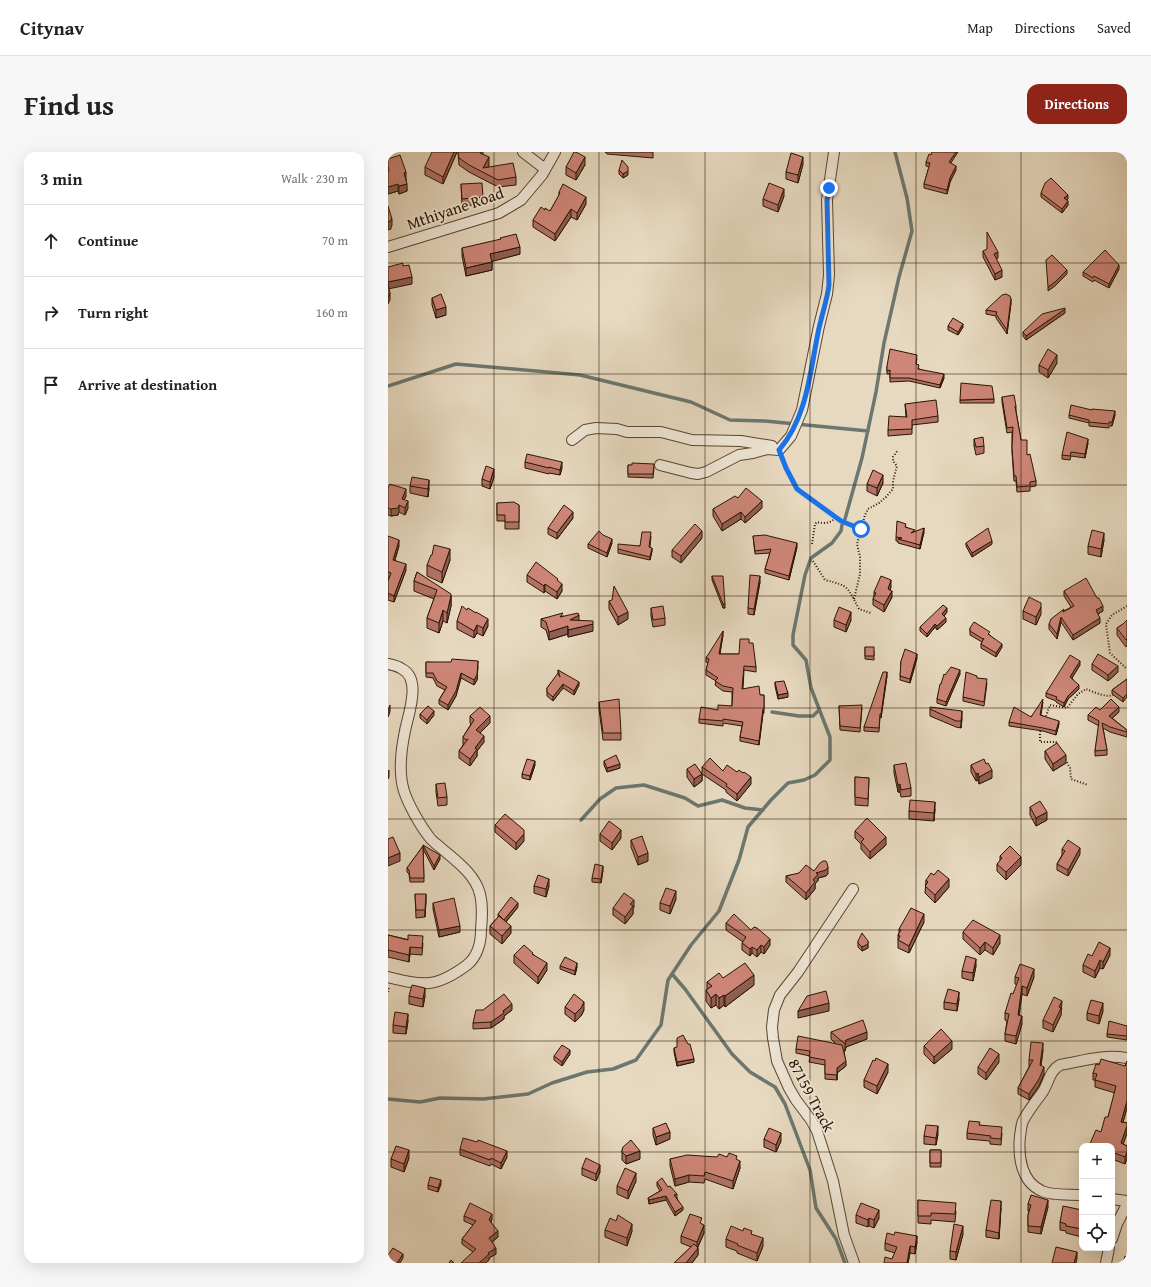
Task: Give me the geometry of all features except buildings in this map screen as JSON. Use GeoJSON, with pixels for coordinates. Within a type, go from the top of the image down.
{"type":"FeatureCollection","features":[{"type":"Feature","properties":{"kind":"street"},"geometry":{"type":"LineString","coordinates":[[523,152],[545,169]]}},
{"type":"Feature","properties":{"kind":"street","name":"Mthiyane Road"},"geometry":{"type":"LineString","coordinates":[[388,246],[499,213],[521,200],[534,185],[555,152]]}},
{"type":"Feature","properties":{"kind":"street"},"geometry":{"type":"LineString","coordinates":[[660,465],[698,474],[706,472],[739,455],[767,449],[780,449],[791,436],[802,410],[819,326],[828,294],[827,200],[834,152]]}},
{"type":"Feature","properties":{"kind":"street"},"geometry":{"type":"LineString","coordinates":[[572,440],[585,430],[596,428],[627,432],[661,432],[692,440],[741,441],[780,449]]}},
{"type":"Feature","properties":{"kind":"street"},"geometry":{"type":"LineString","coordinates":[[388,664],[403,669],[408,674],[412,688],[413,698],[405,732],[401,764],[401,777],[404,791],[411,806],[431,839],[459,862],[471,877],[479,892],[482,917],[481,938],[478,951],[470,963],[454,975],[428,984],[418,984],[388,977]]}},
{"type":"Feature","properties":{"kind":"street","name":"87159 Track"},"geometry":{"type":"LineString","coordinates":[[853,889],[798,972],[780,995],[774,1010],[772,1027],[777,1062],[789,1088],[817,1131],[833,1181],[844,1235],[854,1263]]}},
{"type":"Feature","properties":{"kind":"street"},"geometry":{"type":"LineString","coordinates":[[1079,1195],[1048,1193],[1036,1188],[1032,1184],[1023,1171],[1020,1161],[1019,1145],[1022,1124],[1046,1088],[1050,1075],[1056,1067],[1104,1056],[1127,1058]]}},
{"type":"Feature","properties":{"kind":"street"},"geometry":{"type":"LineString","coordinates":[[1115,1200],[1127,1203],[1115,1230]]}},
{"type":"Feature","properties":{"kind":"street"},"geometry":{"type":"LineString","coordinates":[[1106,1263],[1108,1251]]}},
{"type":"Feature","properties":{"kind":"path"},"geometry":{"type":"LineString","coordinates":[[780,449],[786,468],[797,489],[836,518],[861,529]]}},
{"type":"Feature","properties":{"kind":"path"},"geometry":{"type":"LineString","coordinates":[[854,599],[860,574],[860,557],[857,544],[861,529],[868,509],[879,503],[892,489],[897,466],[893,461],[893,457],[898,450]]}},
{"type":"Feature","properties":{"kind":"path"},"geometry":{"type":"LineString","coordinates":[[812,544],[815,524],[817,522],[822,523],[834,520],[836,518]]}},
{"type":"Feature","properties":{"kind":"path"},"geometry":{"type":"LineString","coordinates":[[813,560],[824,580],[841,584],[849,590],[859,609],[871,613]]}},
{"type":"Feature","properties":{"kind":"path"},"geometry":{"type":"LineString","coordinates":[[1127,606],[1112,615],[1106,624],[1110,653],[1127,669]]}},
{"type":"Feature","properties":{"kind":"path"},"geometry":{"type":"LineString","coordinates":[[1045,719],[1050,705],[1067,708],[1078,694],[1086,689],[1109,696],[1113,696],[1118,690]]}},
{"type":"Feature","properties":{"kind":"path"},"geometry":{"type":"LineString","coordinates":[[1042,726],[1040,742],[1056,742],[1060,749]]}},
{"type":"Feature","properties":{"kind":"path"},"geometry":{"type":"LineString","coordinates":[[1063,755],[1070,768],[1071,779],[1088,785]]}},
{"type":"Feature","properties":{"kind":"waterway"},"geometry":{"type":"LineString","coordinates":[[845,519],[862,458],[876,392],[884,343],[899,277],[912,231],[907,198],[895,152]]}},
{"type":"Feature","properties":{"kind":"waterway"},"geometry":{"type":"LineString","coordinates":[[388,386],[456,364],[580,375],[691,402],[730,420],[765,421],[868,431]]}},
{"type":"Feature","properties":{"kind":"waterway"},"geometry":{"type":"LineString","coordinates":[[388,1099],[420,1102],[440,1098],[483,1099],[528,1094],[552,1083],[587,1072],[613,1069],[636,1060],[661,1025],[668,980],[691,945],[719,911],[739,860],[748,827],[788,783],[804,780],[815,775],[830,760],[830,737],[811,688],[806,660],[793,645],[793,635],[805,575],[811,558],[832,543],[841,531],[842,525]]}},
{"type":"Feature","properties":{"kind":"waterway"},"geometry":{"type":"LineString","coordinates":[[772,712],[799,716],[813,716],[818,711]]}},
{"type":"Feature","properties":{"kind":"waterway"},"geometry":{"type":"LineString","coordinates":[[581,820],[600,799],[616,788],[644,785],[685,798],[698,806],[722,800],[745,808],[763,810]]}},
{"type":"Feature","properties":{"kind":"waterway"},"geometry":{"type":"LineString","coordinates":[[672,974],[685,989],[732,1054],[750,1072],[775,1087],[785,1104],[810,1170],[816,1208],[836,1239],[845,1263]]}},
{"type":"Feature","properties":{"kind":"route"},"geometry":{"type":"LineString","coordinates":[[829,188],[827,200],[828,294],[819,326],[802,410],[791,436],[779,450],[791,480],[797,489],[836,518],[861,529]]}}]}
